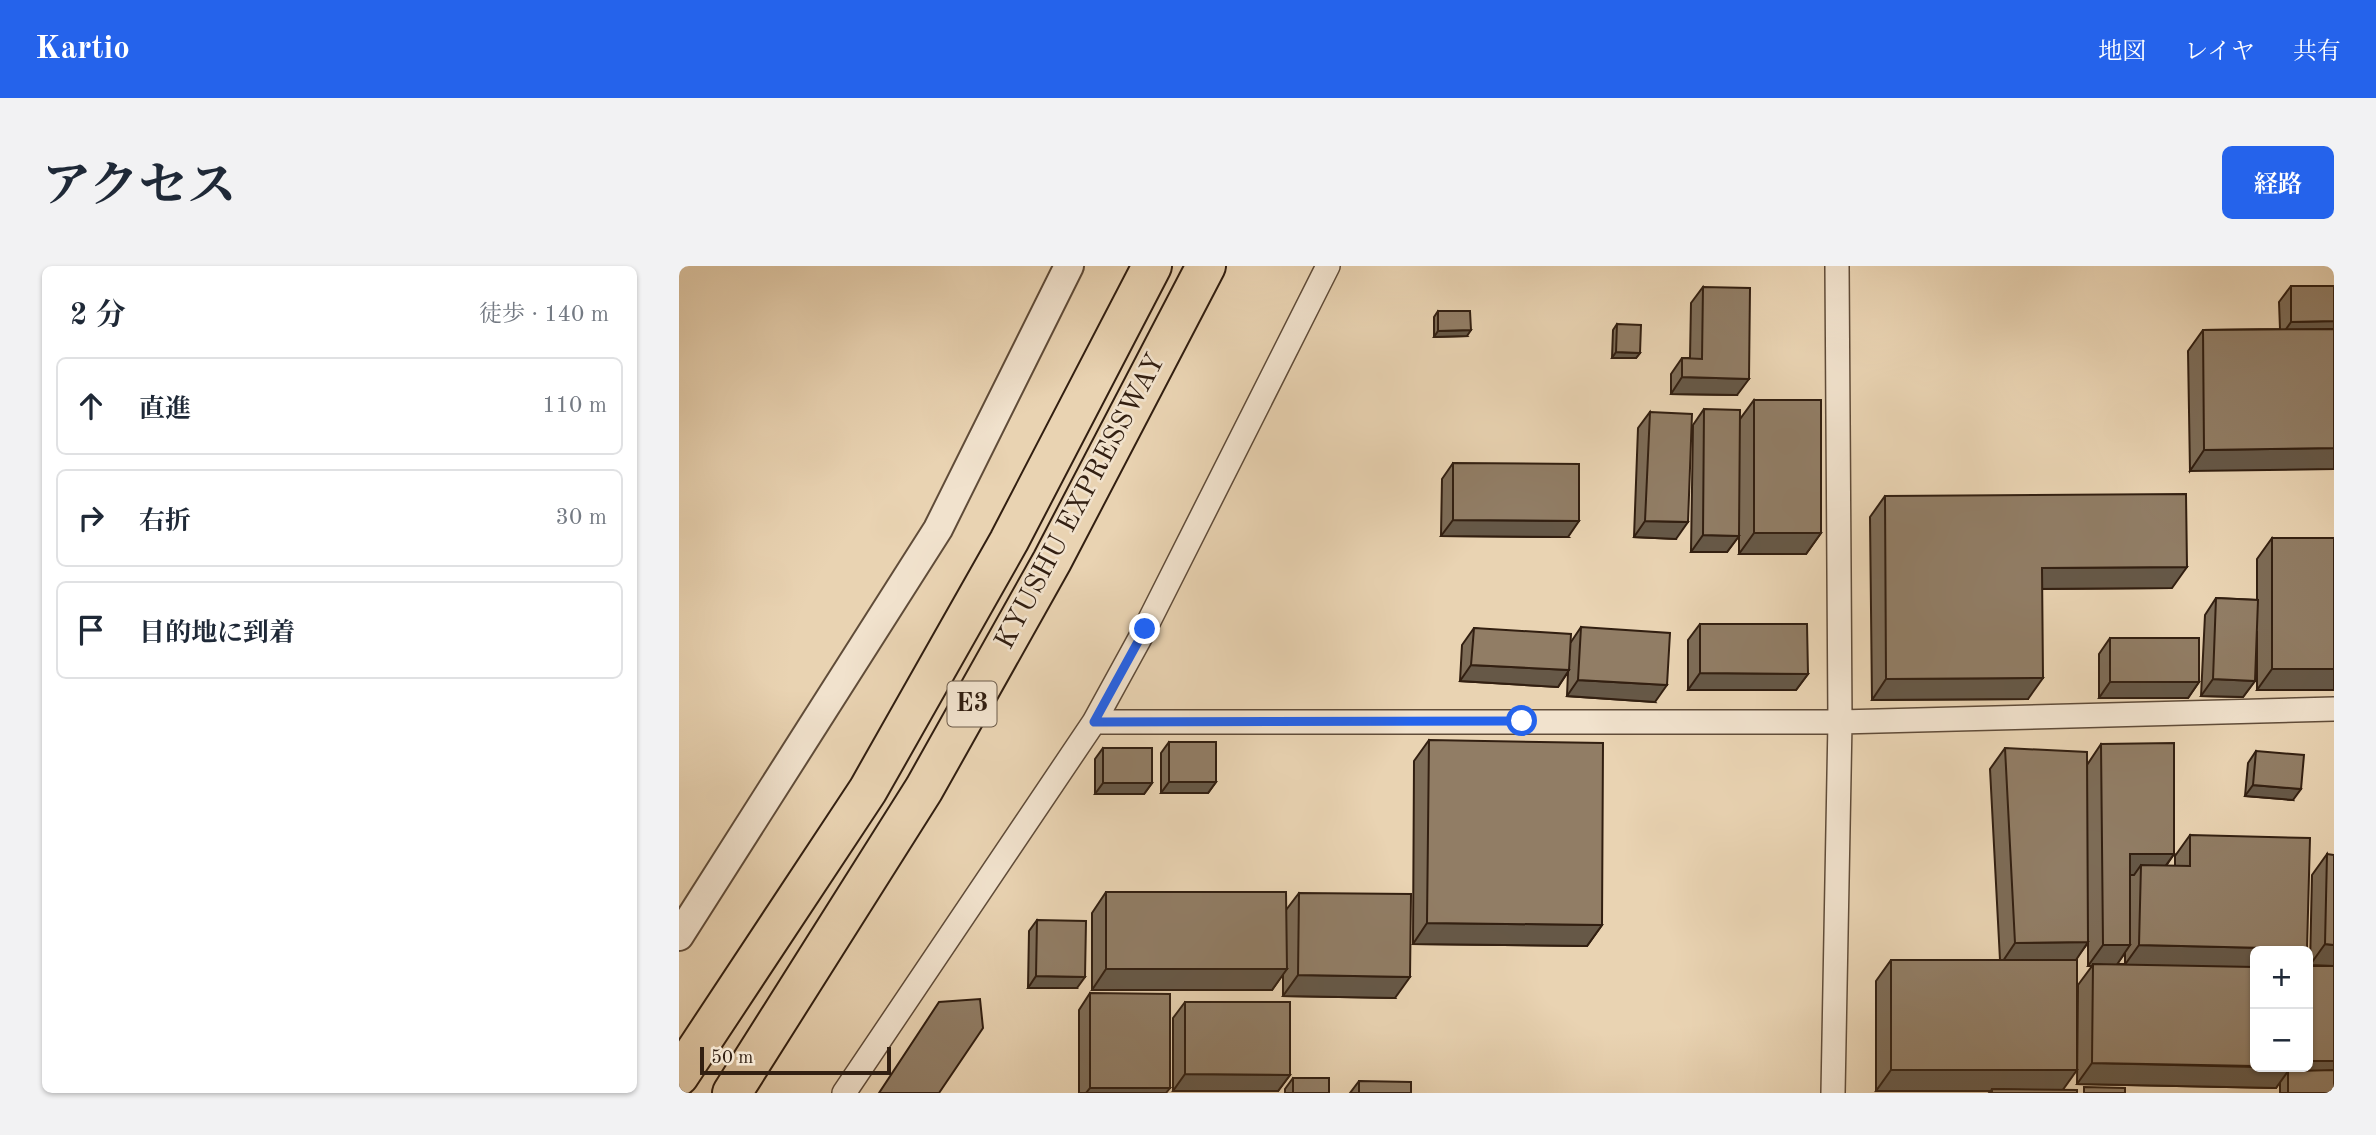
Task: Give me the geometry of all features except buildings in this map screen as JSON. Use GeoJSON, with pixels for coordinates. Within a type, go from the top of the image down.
{"type":"FeatureCollection","features":[{"type":"Feature","properties":{"kind":"highway","name":"KYUSHU EXPRESSWAY"},"geometry":{"type":"LineString","coordinates":[[732,1093],[924,789],[1052,561],[1206,266]]}},
{"type":"Feature","properties":{"kind":"highway","name":"KYUSHU EXPRESSWAY"},"geometry":{"type":"LineString","coordinates":[[679,1076],[868,790],[1009,541],[1147,277]]}},
{"type":"Feature","properties":{"kind":"street"},"geometry":{"type":"LineString","coordinates":[[679,936],[938,529],[1069,266]]}},
{"type":"Feature","properties":{"kind":"street"},"geometry":{"type":"LineString","coordinates":[[843,1093],[1094,722],[1145,629],[1328,266]]}},
{"type":"Feature","properties":{"kind":"street"},"geometry":{"type":"LineString","coordinates":[[1833,1093],[1840,723],[1837,266]]}},
{"type":"Feature","properties":{"kind":"street"},"geometry":{"type":"LineString","coordinates":[[1094,722],[1840,723],[2334,709]]}},
{"type":"Feature","properties":{"kind":"route"},"geometry":{"type":"LineString","coordinates":[[1145,629],[1094,722],[1522,721]]}}]}
